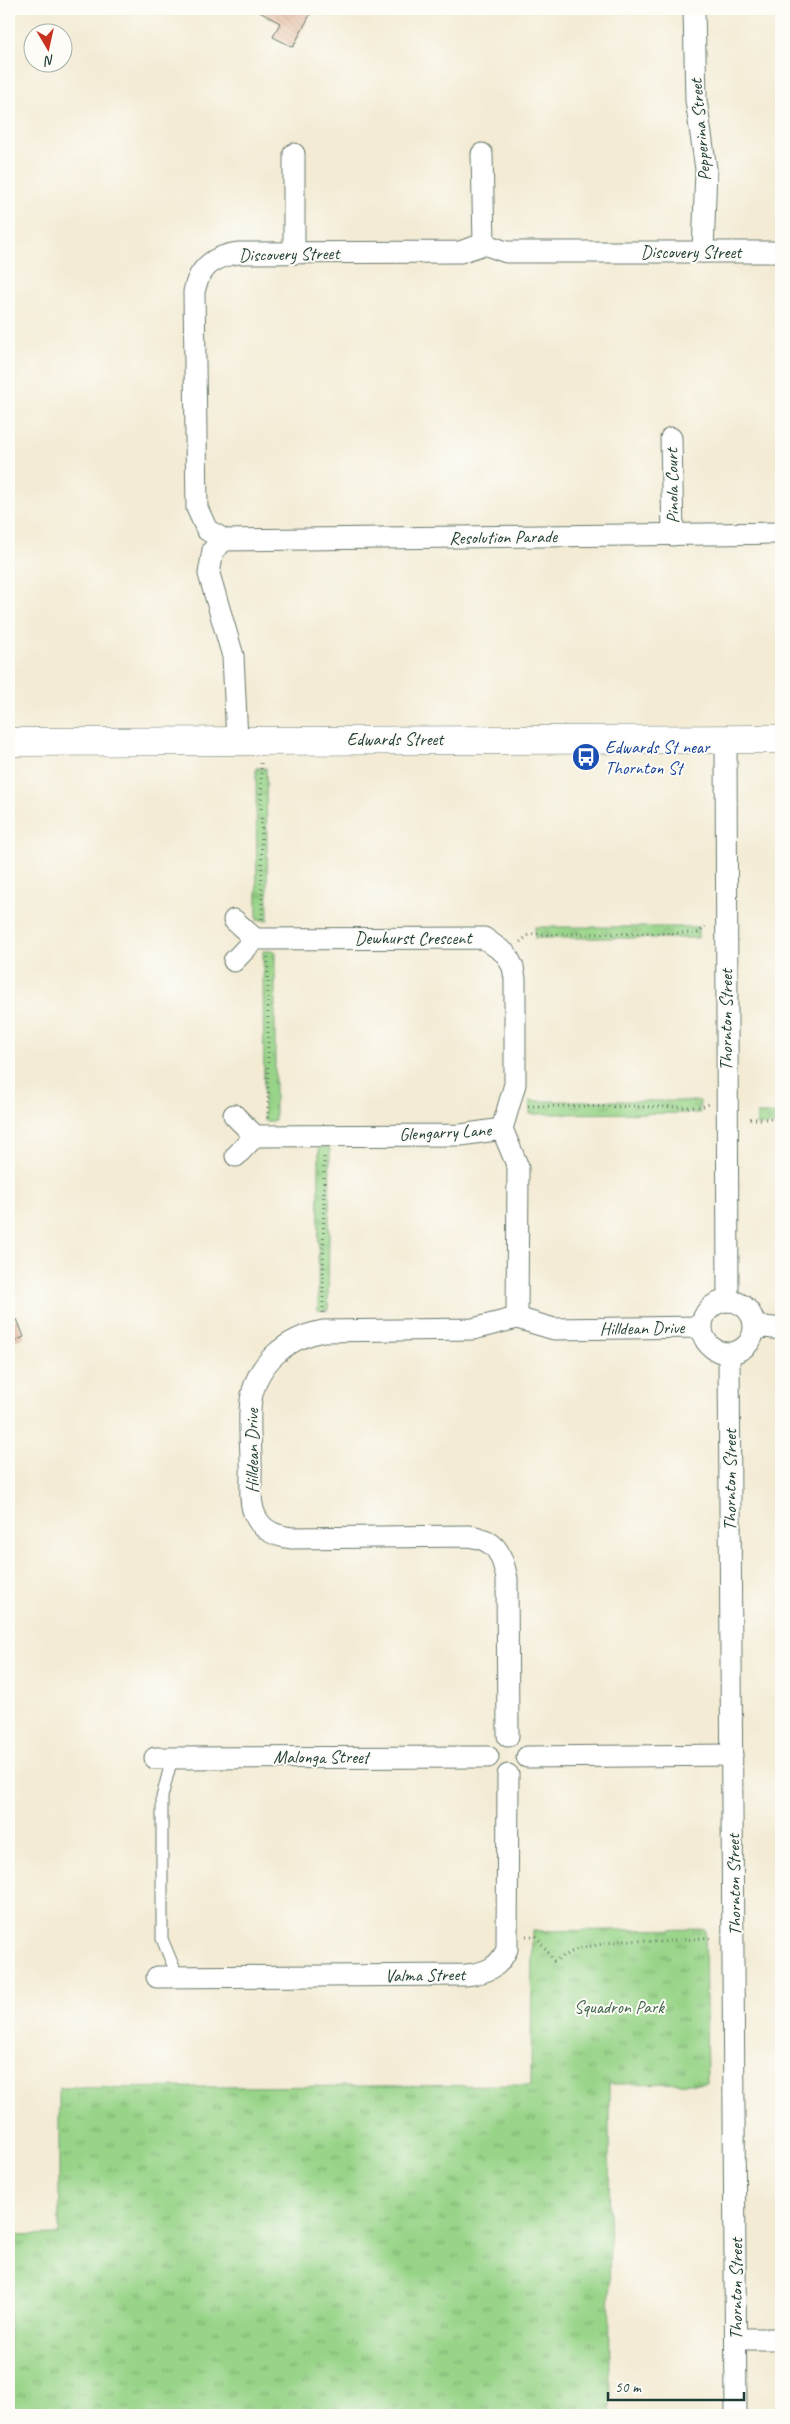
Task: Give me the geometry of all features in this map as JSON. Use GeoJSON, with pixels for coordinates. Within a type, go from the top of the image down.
{"type":"FeatureCollection","features":[{"type":"Feature","properties":{"kind":"main road","name":"Edwards Street"},"geometry":{"type":"LineString","coordinates":[[9,742],[781,739]]}},
{"type":"Feature","properties":{"kind":"street","name":"Pepperina Street"},"geometry":{"type":"LineString","coordinates":[[694,9],[696,100],[706,168],[703,252]]}},
{"type":"Feature","properties":{"kind":"street"},"geometry":{"type":"LineString","coordinates":[[294,154],[294,253]]}},
{"type":"Feature","properties":{"kind":"street"},"geometry":{"type":"LineString","coordinates":[[482,154],[484,244]]}},
{"type":"Feature","properties":{"kind":"street","name":"Discovery Street"},"geometry":{"type":"LineString","coordinates":[[224,540],[207,530],[196,508],[194,292],[202,271],[219,257],[239,253],[460,252],[484,244],[506,252],[781,252]]}},
{"type":"Feature","properties":{"kind":"street","name":"Pinola Court"},"geometry":{"type":"LineString","coordinates":[[671,438],[673,534]]}},
{"type":"Feature","properties":{"kind":"street","name":"Resolution Parade"},"geometry":{"type":"LineString","coordinates":[[224,540],[781,533]]}},
{"type":"Feature","properties":{"kind":"street"},"geometry":{"type":"LineString","coordinates":[[224,540],[213,550],[209,574],[233,656],[237,740]]}},
{"type":"Feature","properties":{"kind":"street","name":"Thornton Street"},"geometry":{"type":"LineString","coordinates":[[726,739],[725,919],[728,1301]]}},
{"type":"Feature","properties":{"kind":"street"},"geometry":{"type":"LineString","coordinates":[[234,920],[255,939],[234,961]]}},
{"type":"Feature","properties":{"kind":"street","name":"Dewhurst Crescent"},"geometry":{"type":"LineString","coordinates":[[255,939],[484,938],[506,954]]}},
{"type":"Feature","properties":{"kind":"street"},"geometry":{"type":"LineString","coordinates":[[502,1129],[503,1120],[511,1102],[515,1084],[515,979],[513,967],[506,954]]}},
{"type":"Feature","properties":{"kind":"street"},"geometry":{"type":"LineString","coordinates":[[234,1115],[255,1136],[236,1156]]}},
{"type":"Feature","properties":{"kind":"street","name":"Glengarry Lane"},"geometry":{"type":"LineString","coordinates":[[255,1136],[461,1135],[502,1129],[518,1167],[517,1318]]}},
{"type":"Feature","properties":{"kind":"street"},"geometry":{"type":"LineString","coordinates":[[728,1301],[736,1302],[748,1309],[755,1323],[755,1330],[749,1344],[736,1353],[729,1354],[720,1353],[707,1343],[702,1328],[707,1312],[720,1302],[728,1301]]}},
{"type":"Feature","properties":{"kind":"street","name":"Hilldean Drive"},"geometry":{"type":"LineString","coordinates":[[508,1736],[507,1579],[504,1563],[491,1543],[481,1538],[468,1536],[280,1536],[268,1531],[254,1514],[250,1424],[251,1401],[255,1387],[269,1361],[278,1351],[302,1336],[323,1331],[473,1329],[517,1318],[554,1329],[702,1328]]}},
{"type":"Feature","properties":{"kind":"street"},"geometry":{"type":"LineString","coordinates":[[755,1330],[766,1327],[781,1329]]}},
{"type":"Feature","properties":{"kind":"street","name":"Thornton Street"},"geometry":{"type":"LineString","coordinates":[[729,1354],[736,2415]]}},
{"type":"Feature","properties":{"kind":"street"},"geometry":{"type":"LineString","coordinates":[[508,1736],[519,1740],[524,1745],[527,1757],[519,1772],[508,1776],[496,1772],[489,1763],[488,1757],[493,1742],[508,1736]]}},
{"type":"Feature","properties":{"kind":"street"},"geometry":{"type":"LineString","coordinates":[[527,1757],[732,1755]]}},
{"type":"Feature","properties":{"kind":"street","name":"Malonga Street"},"geometry":{"type":"LineString","coordinates":[[164,1758],[488,1757]]}},
{"type":"Feature","properties":{"kind":"street","name":"Valma Street"},"geometry":{"type":"LineString","coordinates":[[157,1977],[466,1975],[490,1970],[498,1964],[507,1949],[508,1776]]}},
{"type":"Feature","properties":{"kind":"street"},"geometry":{"type":"LineString","coordinates":[[736,2339],[781,2339]]}},
{"type":"Feature","properties":{"kind":"lane"},"geometry":{"type":"LineString","coordinates":[[164,1758],[162,1797],[162,1939],[178,1977]]}},
{"type":"Feature","properties":{"kind":"path"},"geometry":{"type":"LineString","coordinates":[[506,954],[530,934],[700,932],[708,922],[725,919]]}},
{"type":"Feature","properties":{"kind":"path"},"geometry":{"type":"LineString","coordinates":[[511,1102],[532,1107],[700,1107],[716,1101],[726,1101]]}},
{"type":"Feature","properties":{"kind":"path"},"geometry":{"type":"LineString","coordinates":[[750,1119],[781,1119]]}},
{"type":"Feature","properties":{"kind":"path"},"geometry":{"type":"LineString","coordinates":[[323,1331],[325,1136]]}},
{"type":"Feature","properties":{"kind":"path"},"geometry":{"type":"LineString","coordinates":[[508,1936],[536,1936],[554,1961],[577,1949],[623,1940],[662,1942],[710,1937],[734,1937]]}},
{"type":"Feature","properties":{"kind":"green space"},"geometry":{"type":"Polygon","coordinates":[[[256,768],[266,768],[268,920],[257,920],[256,768]]]}},
{"type":"Feature","properties":{"kind":"green space"},"geometry":{"type":"Polygon","coordinates":[[[535,927],[698,927],[698,938],[535,938],[535,927]]]}},
{"type":"Feature","properties":{"kind":"green space"},"geometry":{"type":"Polygon","coordinates":[[[263,951],[275,951],[275,1121],[264,1121],[263,951]]]}},
{"type":"Feature","properties":{"kind":"green space"},"geometry":{"type":"Polygon","coordinates":[[[530,1101],[700,1101],[700,1113],[530,1114],[530,1101]]]}},
{"type":"Feature","properties":{"kind":"green space"},"geometry":{"type":"Polygon","coordinates":[[[757,1114],[781,1114],[781,1125],[757,1125],[757,1114]]]}},
{"type":"Feature","properties":{"kind":"green space"},"geometry":{"type":"Polygon","coordinates":[[[319,1147],[330,1147],[328,1310],[318,1310],[319,1147]]]}},
{"type":"Feature","properties":{"kind":"green space","name":"Squadron Park"},"geometry":{"type":"Polygon","coordinates":[[[705,1929],[707,2083],[609,2084],[610,2415],[9,2415],[9,2235],[59,2234],[59,2088],[531,2085],[532,1931],[705,1929]]]}},
{"type":"Feature","properties":{"kind":"building"},"geometry":{"type":"Polygon","coordinates":[[[254,9],[313,9],[293,47],[273,37],[280,23],[254,9]]]}},
{"type":"Feature","properties":{"kind":"building"},"geometry":{"type":"Polygon","coordinates":[[[17,1319],[24,1337],[10,1343],[11,1348],[9,1349],[9,1322],[17,1319]]]}},
{"type":"Feature","properties":{"kind":"place","name":"Edwards St near Thornton St"},"geometry":{"type":"Point","coordinates":[586,757]}}]}
